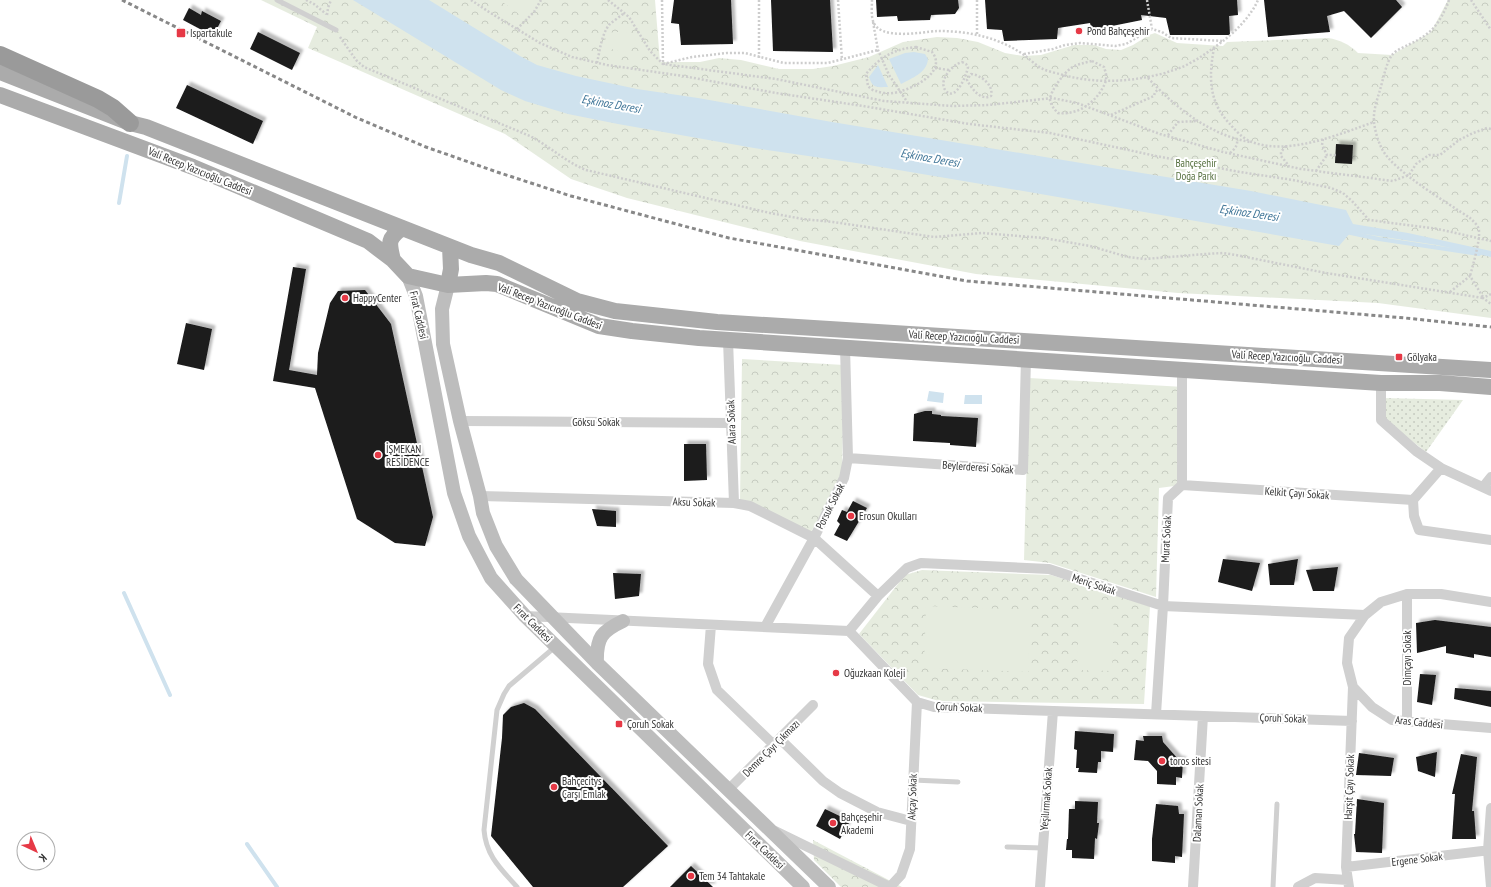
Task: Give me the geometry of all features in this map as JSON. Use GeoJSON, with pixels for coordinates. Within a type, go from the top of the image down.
{"type":"FeatureCollection","features":[{"type":"Feature","properties":{"kind":"highway"},"geometry":{"type":"LineString","coordinates":[[0,55],[98,99],[113,108],[130,123]]}},
{"type":"Feature","properties":{"kind":"main road","name":"Vali Recep Yazıcıoğlu Caddesi"},"geometry":{"type":"LineString","coordinates":[[0,72],[130,123],[146,127],[470,255],[499,263],[577,301],[615,311],[717,322],[1491,370]]}},
{"type":"Feature","properties":{"kind":"main road","name":"Vali Recep Yazıcıoğlu Caddesi"},"geometry":{"type":"LineString","coordinates":[[0,95],[134,144],[222,179],[368,241],[393,260],[408,276],[448,285],[486,283],[497,284],[599,326],[728,340],[1381,383],[1440,383],[1491,388]]}},
{"type":"Feature","properties":{"kind":"main road"},"geometry":{"type":"LineString","coordinates":[[393,260],[390,244],[392,235],[402,228]]}},
{"type":"Feature","properties":{"kind":"main road"},"geometry":{"type":"LineString","coordinates":[[448,285],[451,269],[450,247]]}},
{"type":"Feature","properties":{"kind":"main road","name":"Fırat Caddesi"},"geometry":{"type":"LineString","coordinates":[[408,276],[416,296],[454,493],[469,536],[491,578],[525,616],[556,647],[803,887]]}},
{"type":"Feature","properties":{"kind":"main road","name":"Fırat Caddesi"},"geometry":{"type":"LineString","coordinates":[[448,285],[442,309],[443,344],[460,421],[480,496],[483,513],[496,546],[516,579],[596,662],[829,887]]}},
{"type":"Feature","properties":{"kind":"main road"},"geometry":{"type":"LineString","coordinates":[[596,662],[601,637],[607,629],[623,621]]}},
{"type":"Feature","properties":{"kind":"street","name":"Alara Sokak"},"geometry":{"type":"LineString","coordinates":[[728,340],[734,503]]}},
{"type":"Feature","properties":{"kind":"street","name":"Porsuk Sokak"},"geometry":{"type":"LineString","coordinates":[[764,627],[814,538],[844,478],[848,458],[846,347]]}},
{"type":"Feature","properties":{"kind":"street","name":"Beylerderesi Sokak"},"geometry":{"type":"LineString","coordinates":[[848,458],[1023,470],[1026,359]]}},
{"type":"Feature","properties":{"kind":"street"},"geometry":{"type":"LineString","coordinates":[[1182,369],[1182,485]]}},
{"type":"Feature","properties":{"kind":"street"},"geometry":{"type":"LineString","coordinates":[[1381,383],[1381,420],[1416,452],[1441,468],[1487,489],[1491,477]]}},
{"type":"Feature","properties":{"kind":"street","name":"Göksu Sokak"},"geometry":{"type":"LineString","coordinates":[[460,421],[731,423]]}},
{"type":"Feature","properties":{"kind":"street"},"geometry":{"type":"LineString","coordinates":[[1441,468],[1413,500],[1414,516],[1419,530],[1491,540]]}},
{"type":"Feature","properties":{"kind":"street","name":"Kelkit Çayı Sokak"},"geometry":{"type":"LineString","coordinates":[[1182,485],[1413,500]]}},
{"type":"Feature","properties":{"kind":"street","name":"Murat Sokak"},"geometry":{"type":"LineString","coordinates":[[1156,714],[1168,498],[1182,485]]}},
{"type":"Feature","properties":{"kind":"street","name":"Aksu Sokak"},"geometry":{"type":"LineString","coordinates":[[480,496],[734,503],[750,506],[814,538],[878,596]]}},
{"type":"Feature","properties":{"kind":"street","name":"Meriç Sokak"},"geometry":{"type":"LineString","coordinates":[[850,632],[878,596],[907,568],[921,563],[1049,569],[1163,606],[1365,615]]}},
{"type":"Feature","properties":{"kind":"street"},"geometry":{"type":"LineString","coordinates":[[1353,687],[1347,664],[1349,638],[1365,615],[1381,602],[1407,594],[1441,594],[1491,602]]}},
{"type":"Feature","properties":{"kind":"street","name":"Dimçayı Sokak"},"geometry":{"type":"LineString","coordinates":[[1407,594],[1407,721]]}},
{"type":"Feature","properties":{"kind":"street"},"geometry":{"type":"LineString","coordinates":[[525,616],[850,632],[917,702]]}},
{"type":"Feature","properties":{"kind":"street"},"geometry":{"type":"LineString","coordinates":[[711,625],[708,664],[717,690],[823,781],[840,793],[876,812],[912,821]]}},
{"type":"Feature","properties":{"kind":"street","name":"Aras Caddesi"},"geometry":{"type":"LineString","coordinates":[[1353,687],[1372,706],[1392,720],[1491,728]]}},
{"type":"Feature","properties":{"kind":"street","name":"Harşit Çayı Sokak"},"geometry":{"type":"LineString","coordinates":[[1348,884],[1346,867],[1353,687]]}},
{"type":"Feature","properties":{"kind":"street","name":"Çoruh Sokak"},"geometry":{"type":"LineString","coordinates":[[917,702],[934,707],[1352,721]]}},
{"type":"Feature","properties":{"kind":"street","name":"Akçay Sokak"},"geometry":{"type":"LineString","coordinates":[[890,887],[901,875],[910,849],[917,702]]}},
{"type":"Feature","properties":{"kind":"street","name":"Demre Çayı Çıkmazı"},"geometry":{"type":"LineString","coordinates":[[728,790],[813,705]]}},
{"type":"Feature","properties":{"kind":"street","name":"Yeşilırmak Sokak"},"geometry":{"type":"LineString","coordinates":[[1040,887],[1053,711]]}},
{"type":"Feature","properties":{"kind":"street","name":"Dalaman Sokak"},"geometry":{"type":"LineString","coordinates":[[1193,887],[1203,716]]}},
{"type":"Feature","properties":{"kind":"street"},"geometry":{"type":"LineString","coordinates":[[1491,808],[1491,887]]}},
{"type":"Feature","properties":{"kind":"street"},"geometry":{"type":"LineString","coordinates":[[768,828],[890,887]]}},
{"type":"Feature","properties":{"kind":"street","name":"Ergene Sokak"},"geometry":{"type":"LineString","coordinates":[[1346,867],[1490,850]]}},
{"type":"Feature","properties":{"kind":"street"},"geometry":{"type":"LineString","coordinates":[[1298,887],[1316,878],[1348,884]]}},
{"type":"Feature","properties":{"kind":"lane"},"geometry":{"type":"LineString","coordinates":[[276,0],[336,30]]}},
{"type":"Feature","properties":{"kind":"lane"},"geometry":{"type":"LineString","coordinates":[[518,887],[495,862],[487,847],[485,839],[484,830],[497,710],[504,694],[510,686],[556,647]]}},
{"type":"Feature","properties":{"kind":"lane"},"geometry":{"type":"LineString","coordinates":[[913,780],[958,782]]}},
{"type":"Feature","properties":{"kind":"lane"},"geometry":{"type":"LineString","coordinates":[[1273,887],[1277,804]]}},
{"type":"Feature","properties":{"kind":"lane"},"geometry":{"type":"LineString","coordinates":[[1007,847],[1043,848]]}},
{"type":"Feature","properties":{"kind":"path"},"geometry":{"type":"LineString","coordinates":[[306,0],[314,4],[326,14],[356,60],[364,67],[530,136],[546,145],[574,165],[586,170],[770,213],[934,237],[982,233],[1044,238],[1090,246],[1128,257],[1157,258],[1223,253],[1326,274],[1483,298],[1491,294]]}},
{"type":"Feature","properties":{"kind":"path"},"geometry":{"type":"LineString","coordinates":[[326,14],[331,0]]}},
{"type":"Feature","properties":{"kind":"path"},"geometry":{"type":"LineString","coordinates":[[471,0],[540,42],[572,57],[776,93],[969,124],[1050,132],[1156,156],[1240,172],[1293,180],[1331,188],[1343,193],[1369,220],[1438,229],[1491,240]]}},
{"type":"Feature","properties":{"kind":"path"},"geometry":{"type":"LineString","coordinates":[[517,29],[534,12],[541,0]]}},
{"type":"Feature","properties":{"kind":"path"},"geometry":{"type":"LineString","coordinates":[[609,0],[629,18],[650,51],[663,64],[742,76],[776,79],[877,100],[908,103],[952,106],[989,105],[1050,98],[1077,103],[1168,135],[1230,153],[1290,167],[1316,171],[1393,181],[1409,175],[1416,164],[1429,155],[1440,155],[1459,140],[1487,128],[1491,129]]}},
{"type":"Feature","properties":{"kind":"path"},"geometry":{"type":"LineString","coordinates":[[662,0],[663,64]]}},
{"type":"Feature","properties":{"kind":"path"},"geometry":{"type":"LineString","coordinates":[[759,0],[759,58]]}},
{"type":"Feature","properties":{"kind":"path"},"geometry":{"type":"LineString","coordinates":[[838,0],[842,60]]}},
{"type":"Feature","properties":{"kind":"path"},"geometry":{"type":"LineString","coordinates":[[872,0],[873,22],[878,50],[899,92],[908,103]]}},
{"type":"Feature","properties":{"kind":"path"},"geometry":{"type":"LineString","coordinates":[[977,0],[977,35]]}},
{"type":"Feature","properties":{"kind":"path"},"geometry":{"type":"LineString","coordinates":[[1147,0],[1152,29]]}},
{"type":"Feature","properties":{"kind":"path"},"geometry":{"type":"LineString","coordinates":[[873,22],[878,28],[891,34],[956,32],[977,35],[988,38],[1024,54],[1044,70],[1077,79],[1127,81],[1147,78],[1189,64],[1233,34],[1258,0]]}},
{"type":"Feature","properties":{"kind":"path"},"geometry":{"type":"LineString","coordinates":[[1449,0],[1437,26],[1431,32],[1392,55],[1385,71],[1375,111],[1374,122],[1382,150],[1393,162],[1419,184],[1470,218],[1476,224],[1479,231],[1479,238],[1470,276],[1450,292]]}},
{"type":"Feature","properties":{"kind":"path"},"geometry":{"type":"LineString","coordinates":[[1471,0],[1491,30]]}},
{"type":"Feature","properties":{"kind":"path"},"geometry":{"type":"LineString","coordinates":[[597,62],[604,33],[610,24],[624,13]]}},
{"type":"Feature","properties":{"kind":"path"},"geometry":{"type":"LineString","coordinates":[[1024,54],[1080,43],[1115,46],[1126,44],[1152,29],[1162,32],[1171,38],[1223,41]]}},
{"type":"Feature","properties":{"kind":"path"},"geometry":{"type":"LineString","coordinates":[[902,48],[925,49],[932,52],[935,55],[937,63],[935,68],[928,77],[899,92],[886,93],[875,91],[868,86],[866,74],[881,58],[902,48]]}},
{"type":"Feature","properties":{"kind":"path"},"geometry":{"type":"LineString","coordinates":[[1214,48],[1210,82],[1215,101],[1223,117],[1236,131],[1252,142]]}},
{"type":"Feature","properties":{"kind":"path"},"geometry":{"type":"LineString","coordinates":[[663,64],[692,57],[727,53],[745,54],[784,63],[828,63],[878,50]]}},
{"type":"Feature","properties":{"kind":"path"},"geometry":{"type":"LineString","coordinates":[[988,98],[983,97],[974,90],[968,82],[967,76],[968,67],[966,64],[962,62],[958,63],[949,70],[944,82],[946,92],[949,93],[958,89],[967,76],[975,74],[989,85],[992,93],[988,98],[989,105]]}},
{"type":"Feature","properties":{"kind":"path"},"geometry":{"type":"LineString","coordinates":[[1092,62],[1104,67],[1106,81],[1097,96],[1077,112],[1066,114],[1058,113],[1052,106],[1050,98],[1054,88],[1063,75],[1071,68],[1080,64],[1092,62]]}},
{"type":"Feature","properties":{"kind":"path"},"geometry":{"type":"LineString","coordinates":[[935,68],[949,70]]}},
{"type":"Feature","properties":{"kind":"path"},"geometry":{"type":"LineString","coordinates":[[1147,78],[1182,110],[1197,120],[1228,136],[1271,146],[1296,145],[1323,139],[1374,122]]}},
{"type":"Feature","properties":{"kind":"path"},"geometry":{"type":"LineString","coordinates":[[1111,115],[1154,96],[1158,89]]}},
{"type":"Feature","properties":{"kind":"path"},"geometry":{"type":"LineString","coordinates":[[1168,135],[1178,122],[1197,120]]}},
{"type":"Feature","properties":{"kind":"path"},"geometry":{"type":"LineString","coordinates":[[1230,153],[1238,143],[1237,139]]}},
{"type":"Feature","properties":{"kind":"path"},"geometry":{"type":"LineString","coordinates":[[1323,139],[1322,146],[1327,155]]}},
{"type":"Feature","properties":{"kind":"path"},"geometry":{"type":"LineString","coordinates":[[1286,145],[1281,152],[1281,156],[1290,167]]}},
{"type":"Feature","properties":{"kind":"path"},"geometry":{"type":"LineString","coordinates":[[1327,155],[1336,155]]}},
{"type":"Feature","properties":{"kind":"path"},"geometry":{"type":"LineString","coordinates":[[1316,171],[1327,155]]}},
{"type":"Feature","properties":{"kind":"path"},"geometry":{"type":"LineString","coordinates":[[1470,276],[1483,298],[1491,304]]}},
{"type":"Feature","properties":{"kind":"green space","name":"Bahçeşehir Doğa Parkı"},"geometry":{"type":"Polygon","coordinates":[[[261,0],[655,0],[660,62],[700,62],[719,58],[741,60],[779,69],[813,69],[833,66],[869,57],[903,42],[937,37],[957,38],[978,42],[1005,53],[1023,56],[1041,55],[1074,45],[1094,45],[1106,49],[1121,50],[1155,33],[1177,43],[1223,46],[1227,42],[1328,38],[1344,43],[1358,53],[1392,55],[1431,32],[1448,0],[1491,0],[1491,318],[1378,303],[1178,293],[976,274],[800,241],[627,198],[571,179],[505,134],[308,48],[317,27],[261,0]]]}},
{"type":"Feature","properties":{"kind":"green space"},"geometry":{"type":"Polygon","coordinates":[[[500,0],[535,0],[523,17],[500,0]]]}},
{"type":"Feature","properties":{"kind":"green space"},"geometry":{"type":"Polygon","coordinates":[[[625,32],[636,39],[635,45],[627,51],[617,51],[607,46],[604,42],[609,33],[625,32]]]}},
{"type":"Feature","properties":{"kind":"green space"},"geometry":{"type":"Polygon","coordinates":[[[742,359],[844,365],[842,477],[811,532],[740,502],[742,359]]]}},
{"type":"Feature","properties":{"kind":"green space"},"geometry":{"type":"Polygon","coordinates":[[[1029,378],[1184,387],[1182,485],[1159,488],[1156,597],[1050,563],[1024,560],[1029,378]]]}},
{"type":"Feature","properties":{"kind":"green space"},"geometry":{"type":"Polygon","coordinates":[[[1383,398],[1463,400],[1426,452],[1384,419],[1383,398]]]}},
{"type":"Feature","properties":{"kind":"green space"},"geometry":{"type":"Polygon","coordinates":[[[922,570],[1051,575],[1150,606],[1144,704],[939,701],[918,695],[859,634],[905,575],[922,570]]]}},
{"type":"Feature","properties":{"kind":"green space"},"geometry":{"type":"Polygon","coordinates":[[[926,606],[1031,610],[1028,672],[924,668],[926,606]]]}},
{"type":"Feature","properties":{"kind":"green space"},"geometry":{"type":"Polygon","coordinates":[[[1079,613],[1114,614],[1112,671],[1077,670],[1079,613]]]}},
{"type":"Feature","properties":{"kind":"green space"},"geometry":{"type":"Polygon","coordinates":[[[813,840],[902,887],[841,887],[814,860],[813,840]]]}},
{"type":"Feature","properties":{"kind":"water"},"geometry":{"type":"Polygon","coordinates":[[[353,0],[429,0],[537,65],[576,76],[637,89],[1251,191],[1346,210],[1353,224],[1408,233],[1491,251],[1491,257],[1437,245],[1351,232],[1339,246],[863,164],[754,148],[568,114],[525,101],[501,90],[353,0]]]}},
{"type":"Feature","properties":{"kind":"water"},"geometry":{"type":"Polygon","coordinates":[[[914,52],[925,54],[928,59],[927,64],[922,71],[901,84],[889,59],[905,53],[914,52]]]}},
{"type":"Feature","properties":{"kind":"water"},"geometry":{"type":"Polygon","coordinates":[[[878,65],[888,87],[881,87],[872,84],[869,77],[878,65]]]}},
{"type":"Feature","properties":{"kind":"water"},"geometry":{"type":"Polygon","coordinates":[[[929,391],[944,393],[943,403],[927,401],[929,391]]]}},
{"type":"Feature","properties":{"kind":"water"},"geometry":{"type":"Polygon","coordinates":[[[965,395],[982,395],[982,404],[964,404],[965,395]]]}},
{"type":"Feature","properties":{"kind":"building"},"geometry":{"type":"Polygon","coordinates":[[[674,0],[731,0],[733,44],[681,45],[679,24],[671,23],[674,0]]]}},
{"type":"Feature","properties":{"kind":"building"},"geometry":{"type":"Polygon","coordinates":[[[771,0],[830,0],[833,52],[773,51],[771,0]]]}},
{"type":"Feature","properties":{"kind":"building"},"geometry":{"type":"Polygon","coordinates":[[[876,0],[958,0],[959,8],[955,14],[931,15],[930,20],[898,21],[897,16],[877,17],[876,0]]]}},
{"type":"Feature","properties":{"kind":"building"},"geometry":{"type":"Polygon","coordinates":[[[985,0],[1237,0],[1238,15],[1229,16],[1230,35],[1170,35],[1166,18],[1141,15],[1142,20],[1092,30],[1090,23],[1058,28],[1057,39],[1004,41],[1002,30],[987,29],[985,0]]]}},
{"type":"Feature","properties":{"kind":"building"},"geometry":{"type":"Polygon","coordinates":[[[1264,0],[1396,0],[1402,7],[1371,38],[1344,11],[1327,16],[1330,32],[1268,37],[1264,0]]]}},
{"type":"Feature","properties":{"kind":"building","name":"Ispartakule"},"geometry":{"type":"Polygon","coordinates":[[[189,8],[201,15],[202,11],[221,21],[213,36],[183,20],[189,8]]]}},
{"type":"Feature","properties":{"kind":"building"},"geometry":{"type":"Polygon","coordinates":[[[258,32],[300,53],[292,70],[250,49],[258,32]]]}},
{"type":"Feature","properties":{"kind":"building"},"geometry":{"type":"Polygon","coordinates":[[[187,85],[263,121],[253,144],[176,108],[187,85]]]}},
{"type":"Feature","properties":{"kind":"building"},"geometry":{"type":"Polygon","coordinates":[[[1336,144],[1353,145],[1352,164],[1335,163],[1336,144]]]}},
{"type":"Feature","properties":{"kind":"building","name":"İŞMEKAN RESİDENCE"},"geometry":{"type":"Polygon","coordinates":[[[293,267],[306,269],[289,370],[317,375],[318,353],[330,303],[338,291],[365,290],[391,324],[433,517],[425,546],[395,543],[357,519],[315,388],[273,381],[293,267]]]}},
{"type":"Feature","properties":{"kind":"building"},"geometry":{"type":"Polygon","coordinates":[[[186,323],[212,329],[204,370],[177,364],[186,323]]]}},
{"type":"Feature","properties":{"kind":"building"},"geometry":{"type":"Polygon","coordinates":[[[932,411],[932,414],[941,416],[978,418],[976,447],[950,445],[950,443],[913,441],[914,414],[932,411]]]}},
{"type":"Feature","properties":{"kind":"building"},"geometry":{"type":"Polygon","coordinates":[[[684,444],[706,444],[707,480],[684,481],[684,444]]]}},
{"type":"Feature","properties":{"kind":"building","name":"Erosun Okulları"},"geometry":{"type":"Polygon","coordinates":[[[853,501],[867,508],[847,541],[834,535],[840,524],[837,521],[842,510],[847,512],[853,501]]]}},
{"type":"Feature","properties":{"kind":"building"},"geometry":{"type":"Polygon","coordinates":[[[592,509],[616,511],[616,527],[597,526],[592,509]]]}},
{"type":"Feature","properties":{"kind":"building"},"geometry":{"type":"Polygon","coordinates":[[[1223,559],[1260,563],[1252,591],[1218,582],[1223,559]]]}},
{"type":"Feature","properties":{"kind":"building"},"geometry":{"type":"Polygon","coordinates":[[[1298,559],[1294,585],[1270,585],[1268,564],[1298,559]]]}},
{"type":"Feature","properties":{"kind":"building"},"geometry":{"type":"Polygon","coordinates":[[[1338,567],[1334,591],[1313,591],[1306,570],[1338,567]]]}},
{"type":"Feature","properties":{"kind":"building"},"geometry":{"type":"Polygon","coordinates":[[[613,573],[641,574],[639,596],[615,599],[613,573]]]}},
{"type":"Feature","properties":{"kind":"building"},"geometry":{"type":"Polygon","coordinates":[[[1435,620],[1491,627],[1491,657],[1474,654],[1474,658],[1446,653],[1446,646],[1417,653],[1416,623],[1435,620]]]}},
{"type":"Feature","properties":{"kind":"building"},"geometry":{"type":"Polygon","coordinates":[[[1420,674],[1436,675],[1432,705],[1417,702],[1420,674]]]}},
{"type":"Feature","properties":{"kind":"building"},"geometry":{"type":"Polygon","coordinates":[[[1455,688],[1491,691],[1491,707],[1454,699],[1455,688]]]}},
{"type":"Feature","properties":{"kind":"building","name":"Bahçecitys Çarşı Emlak"},"geometry":{"type":"Polygon","coordinates":[[[524,703],[535,709],[668,846],[623,887],[533,887],[491,836],[502,738],[503,715],[511,707],[524,703]]]}},
{"type":"Feature","properties":{"kind":"building"},"geometry":{"type":"Polygon","coordinates":[[[1075,731],[1114,734],[1113,752],[1101,751],[1101,762],[1098,762],[1097,773],[1078,772],[1079,768],[1076,768],[1077,750],[1074,749],[1075,731]]]}},
{"type":"Feature","properties":{"kind":"building","name":"toros sitesi"},"geometry":{"type":"Polygon","coordinates":[[[1143,736],[1162,736],[1163,742],[1178,759],[1183,760],[1182,778],[1176,777],[1176,785],[1157,784],[1157,771],[1148,761],[1134,760],[1136,740],[1144,741],[1143,736]]]}},
{"type":"Feature","properties":{"kind":"building"},"geometry":{"type":"Polygon","coordinates":[[[1437,752],[1435,777],[1418,771],[1416,757],[1437,752]]]}},
{"type":"Feature","properties":{"kind":"building"},"geometry":{"type":"Polygon","coordinates":[[[1359,753],[1394,758],[1391,776],[1356,775],[1359,753]]]}},
{"type":"Feature","properties":{"kind":"building"},"geometry":{"type":"Polygon","coordinates":[[[1461,754],[1477,757],[1472,811],[1474,811],[1476,839],[1452,839],[1455,794],[1452,794],[1461,754]]]}},
{"type":"Feature","properties":{"kind":"building"},"geometry":{"type":"Polygon","coordinates":[[[1357,799],[1384,803],[1382,853],[1356,852],[1354,834],[1357,799]]]}},
{"type":"Feature","properties":{"kind":"building"},"geometry":{"type":"Polygon","coordinates":[[[1075,801],[1098,802],[1097,823],[1099,823],[1097,839],[1095,838],[1094,859],[1072,858],[1072,850],[1066,850],[1069,809],[1075,809],[1075,801]]]}},
{"type":"Feature","properties":{"kind":"building"},"geometry":{"type":"Polygon","coordinates":[[[1156,804],[1178,806],[1179,814],[1184,814],[1182,857],[1175,856],[1175,863],[1152,861],[1152,839],[1156,804]]]}},
{"type":"Feature","properties":{"kind":"building","name":"Bahçeşehir Akademi"},"geometry":{"type":"Polygon","coordinates":[[[825,809],[850,821],[840,839],[816,826],[825,809]]]}},
{"type":"Feature","properties":{"kind":"building","name":"Tem 34 Tahtakale"},"geometry":{"type":"Polygon","coordinates":[[[691,866],[713,887],[670,887],[691,866]]]}},
{"type":"Feature","properties":{"kind":"waterway"},"geometry":{"type":"LineString","coordinates":[[119,203],[127,156]]}},
{"type":"Feature","properties":{"kind":"waterway","name":"Eşkinoz Deresi"},"geometry":{"type":"LineString","coordinates":[[1346,232],[1379,239],[1479,254]]}},
{"type":"Feature","properties":{"kind":"waterway"},"geometry":{"type":"LineString","coordinates":[[124,593],[170,695]]}},
{"type":"Feature","properties":{"kind":"waterway"},"geometry":{"type":"LineString","coordinates":[[247,844],[277,887]]}},
{"type":"Feature","properties":{"kind":"railway"},"geometry":{"type":"LineString","coordinates":[[122,0],[357,118],[426,147],[571,196],[729,238],[967,281],[1405,318],[1491,327]]}},
{"type":"Feature","properties":{"kind":"place","name":"Pond Bahçeşehir"},"geometry":{"type":"Point","coordinates":[1079,31]}},
{"type":"Feature","properties":{"kind":"place","name":"Ispartakule"},"geometry":{"type":"Point","coordinates":[181,33]}},
{"type":"Feature","properties":{"kind":"place","name":"HappyCenter"},"geometry":{"type":"Point","coordinates":[345,298]}},
{"type":"Feature","properties":{"kind":"place","name":"Gölyaka"},"geometry":{"type":"Point","coordinates":[1399,357]}},
{"type":"Feature","properties":{"kind":"place","name":"İŞMEKAN RESİDENCE"},"geometry":{"type":"Point","coordinates":[378,455]}},
{"type":"Feature","properties":{"kind":"place","name":"Erosun Okulları"},"geometry":{"type":"Point","coordinates":[851,516]}},
{"type":"Feature","properties":{"kind":"place","name":"Oğuzkaan Koleji"},"geometry":{"type":"Point","coordinates":[836,673]}},
{"type":"Feature","properties":{"kind":"place","name":"Çoruh Sokak"},"geometry":{"type":"Point","coordinates":[619,724]}},
{"type":"Feature","properties":{"kind":"place","name":"toros sitesi"},"geometry":{"type":"Point","coordinates":[1162,761]}},
{"type":"Feature","properties":{"kind":"place","name":"Bahçecitys Çarşı Emlak"},"geometry":{"type":"Point","coordinates":[554,787]}},
{"type":"Feature","properties":{"kind":"place","name":"Bahçeşehir Akademi"},"geometry":{"type":"Point","coordinates":[833,823]}},
{"type":"Feature","properties":{"kind":"place","name":"Tem 34 Tahtakale"},"geometry":{"type":"Point","coordinates":[691,876]}}]}
